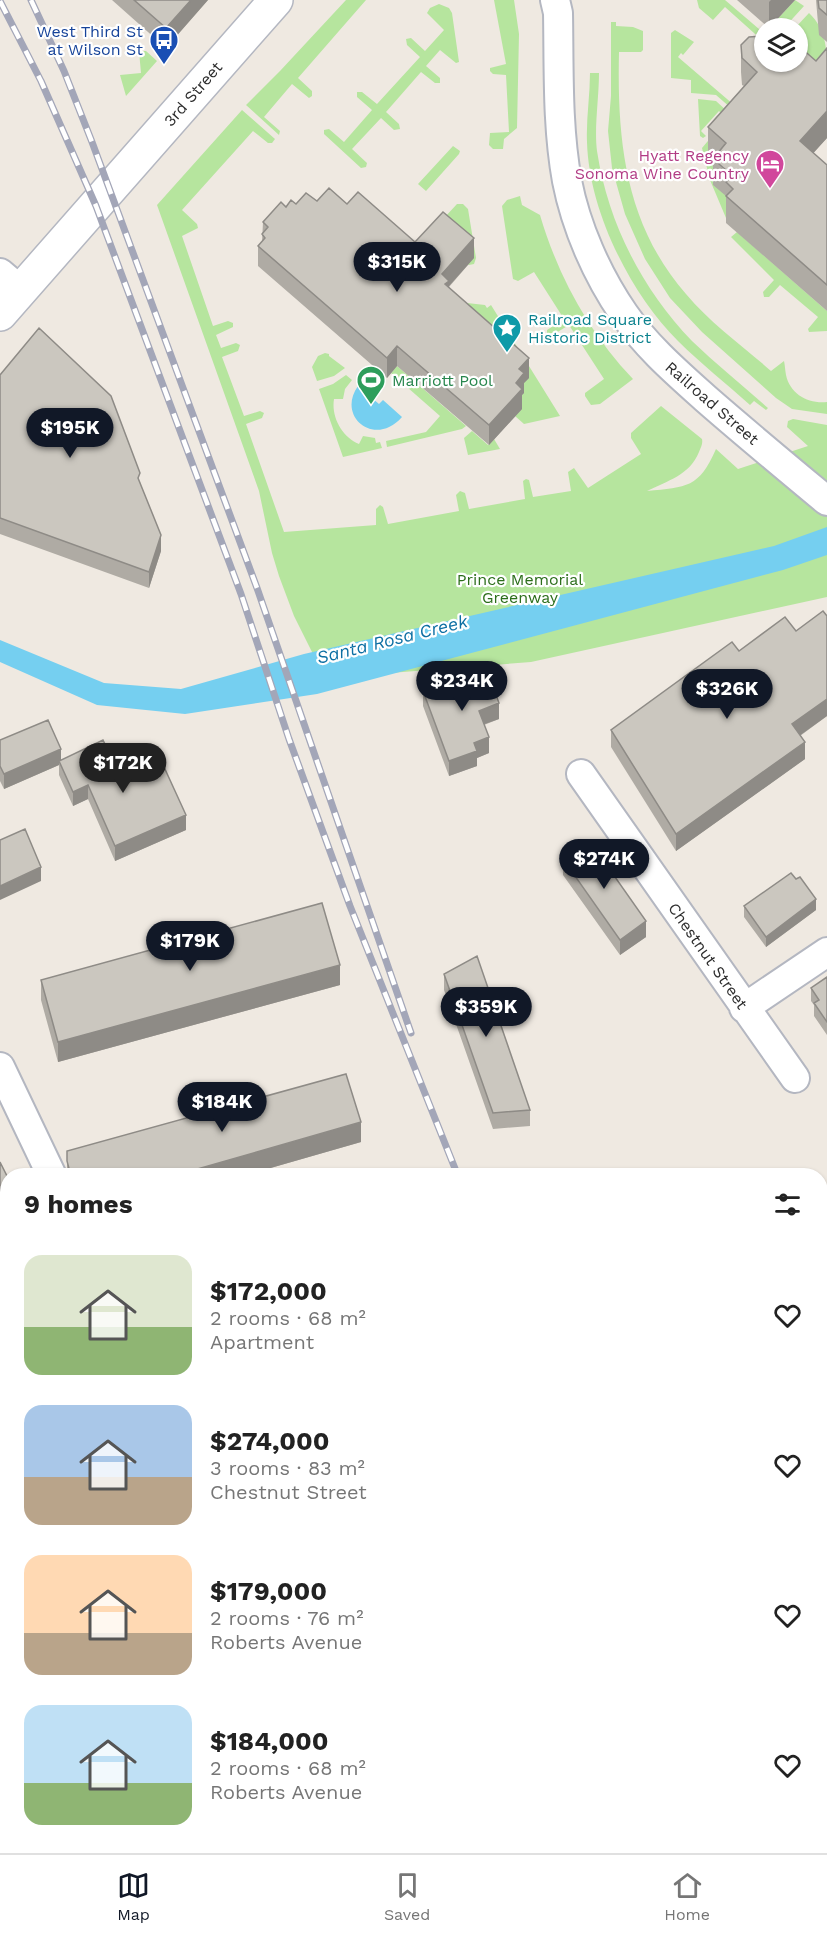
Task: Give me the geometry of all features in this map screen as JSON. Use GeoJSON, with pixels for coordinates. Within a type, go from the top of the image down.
{"type":"FeatureCollection","features":[{"type":"Feature","properties":{"kind":"main road","name":"3rd Street"},"geometry":{"type":"LineString","coordinates":[[7,292],[110,188],[276,0]]}},
{"type":"Feature","properties":{"kind":"street","name":"Railroad Street"},"geometry":{"type":"LineString","coordinates":[[557,7],[559,107],[567,182],[590,253],[624,314],[646,342],[671,368],[827,501]]}},
{"type":"Feature","properties":{"kind":"street","name":"Chestnut Street"},"geometry":{"type":"LineString","coordinates":[[581,774],[795,1078]]}},
{"type":"Feature","properties":{"kind":"street"},"geometry":{"type":"LineString","coordinates":[[744,1008],[827,952]]}},
{"type":"Feature","properties":{"kind":"street"},"geometry":{"type":"LineString","coordinates":[[0,1068],[48,1168]]}},
{"type":"Feature","properties":{"kind":"green space"},"geometry":{"type":"Polygon","coordinates":[[[346,0],[366,0],[298,78],[312,91],[312,96],[309,98],[292,84],[264,117],[280,131],[279,135],[246,105],[346,0]]]}},
{"type":"Feature","properties":{"kind":"green space"},"geometry":{"type":"Polygon","coordinates":[[[494,0],[514,0],[519,34],[517,128],[504,139],[503,149],[493,149],[489,145],[490,133],[509,132],[506,75],[493,74],[490,71],[490,68],[506,64],[494,0]]]}},
{"type":"Feature","properties":{"kind":"green space"},"geometry":{"type":"Polygon","coordinates":[[[697,0],[725,0],[754,25],[754,33],[725,7],[713,20],[699,8],[697,0]]]}},
{"type":"Feature","properties":{"kind":"green space"},"geometry":{"type":"Polygon","coordinates":[[[795,0],[804,6],[793,18],[778,18],[795,0]]]}},
{"type":"Feature","properties":{"kind":"green space"},"geometry":{"type":"Polygon","coordinates":[[[439,4],[449,8],[452,13],[459,62],[456,63],[440,50],[426,66],[440,78],[440,83],[435,83],[421,72],[386,112],[399,124],[400,129],[394,130],[381,118],[352,149],[367,163],[366,167],[361,168],[324,134],[324,130],[329,129],[344,142],[372,110],[357,97],[357,92],[362,92],[377,104],[420,57],[407,45],[406,39],[411,38],[425,51],[444,30],[427,13],[430,8],[439,4]]]}},
{"type":"Feature","properties":{"kind":"green space"},"geometry":{"type":"Polygon","coordinates":[[[809,13],[823,34],[827,74],[808,61],[808,18],[804,18],[809,13]]]}},
{"type":"Feature","properties":{"kind":"green space"},"geometry":{"type":"Polygon","coordinates":[[[611,22],[616,22],[616,26],[633,27],[643,31],[643,50],[641,52],[619,52],[620,118],[629,180],[637,210],[650,239],[666,267],[705,315],[771,371],[784,361],[791,388],[807,399],[827,402],[827,414],[792,409],[776,398],[702,332],[670,298],[645,259],[625,214],[612,168],[608,131],[611,96],[611,22]]]}},
{"type":"Feature","properties":{"kind":"green space"},"geometry":{"type":"Polygon","coordinates":[[[675,30],[694,42],[683,55],[681,53],[678,57],[734,105],[731,108],[716,95],[691,93],[691,80],[671,78],[671,33],[675,30]]]}},
{"type":"Feature","properties":{"kind":"green space"},"geometry":{"type":"Polygon","coordinates":[[[139,51],[146,51],[157,61],[126,96],[120,75],[141,73],[139,51]]]}},
{"type":"Feature","properties":{"kind":"green space"},"geometry":{"type":"Polygon","coordinates":[[[590,73],[599,73],[596,142],[602,178],[609,204],[630,253],[643,277],[674,321],[701,350],[768,408],[766,410],[754,401],[750,405],[678,341],[644,299],[615,249],[595,195],[590,168],[587,133],[590,73]]]}},
{"type":"Feature","properties":{"kind":"green space"},"geometry":{"type":"Polygon","coordinates":[[[698,99],[716,101],[728,112],[724,116],[719,111],[701,131],[706,136],[703,138],[700,136],[698,99]]]}},
{"type":"Feature","properties":{"kind":"green space","name":"Prince Memorial Greenway"},"geometry":{"type":"Polygon","coordinates":[[[242,110],[275,139],[272,143],[268,143],[253,131],[182,210],[197,224],[198,228],[182,236],[213,326],[228,321],[233,323],[233,327],[216,335],[221,348],[236,343],[240,345],[238,351],[222,357],[244,416],[260,411],[264,413],[262,418],[246,424],[284,532],[376,525],[376,509],[380,505],[383,507],[388,524],[459,511],[456,495],[460,491],[465,493],[469,509],[525,499],[523,481],[526,479],[529,480],[533,497],[571,491],[568,472],[574,468],[588,488],[641,454],[631,438],[631,433],[661,406],[702,439],[702,444],[695,460],[684,472],[647,491],[682,486],[690,483],[704,471],[716,449],[738,469],[808,446],[787,427],[788,421],[793,419],[827,425],[827,597],[531,662],[325,678],[294,616],[279,576],[259,491],[157,205],[242,110]]]}},
{"type":"Feature","properties":{"kind":"green space"},"geometry":{"type":"Polygon","coordinates":[[[713,135],[725,165],[731,189],[730,210],[726,218],[710,180],[702,148],[713,135]]]}},
{"type":"Feature","properties":{"kind":"green space"},"geometry":{"type":"Polygon","coordinates":[[[453,146],[460,151],[459,154],[426,191],[418,184],[453,146]]]}},
{"type":"Feature","properties":{"kind":"green space"},"geometry":{"type":"Polygon","coordinates":[[[520,196],[522,205],[540,215],[556,260],[589,323],[602,343],[633,379],[600,404],[591,405],[585,393],[604,379],[569,325],[551,336],[547,335],[547,330],[564,319],[534,272],[518,281],[513,279],[502,206],[507,200],[520,196]]]}},
{"type":"Feature","properties":{"kind":"green space"},"geometry":{"type":"Polygon","coordinates":[[[457,204],[463,204],[468,209],[476,258],[474,264],[468,265],[473,258],[432,231],[457,204]]]}},
{"type":"Feature","properties":{"kind":"green space"},"geometry":{"type":"Polygon","coordinates":[[[737,232],[827,311],[827,331],[809,332],[808,329],[818,317],[780,285],[769,297],[764,297],[763,292],[774,280],[731,237],[737,232]]]}},
{"type":"Feature","properties":{"kind":"green space"},"geometry":{"type":"Polygon","coordinates":[[[449,301],[485,305],[487,308],[491,305],[560,416],[524,424],[515,416],[449,301]]]}},
{"type":"Feature","properties":{"kind":"green space"},"geometry":{"type":"Polygon","coordinates":[[[325,353],[345,368],[334,376],[317,381],[312,367],[318,356],[325,353]]]}},
{"type":"Feature","properties":{"kind":"green space"},"geometry":{"type":"Polygon","coordinates":[[[397,366],[466,426],[462,429],[387,447],[386,441],[426,432],[440,416],[391,373],[397,366]]]}},
{"type":"Feature","properties":{"kind":"green space"},"geometry":{"type":"Polygon","coordinates":[[[346,375],[352,380],[345,389],[343,399],[334,399],[334,413],[339,426],[353,441],[359,444],[363,436],[375,438],[376,443],[380,442],[382,448],[343,457],[319,389],[333,384],[346,375]]]}},
{"type":"Feature","properties":{"kind":"green space"},"geometry":{"type":"Polygon","coordinates":[[[472,431],[488,445],[494,439],[500,449],[468,455],[464,438],[472,431]]]}},
{"type":"Feature","properties":{"kind":"water","name":"Marriott Pool"},"geometry":{"type":"Polygon","coordinates":[[[358,386],[379,404],[383,400],[402,417],[391,426],[381,430],[370,429],[362,425],[355,418],[352,408],[352,398],[358,386]]]}},
{"type":"Feature","properties":{"kind":"water","name":"Santa Rosa Creek"},"geometry":{"type":"Polygon","coordinates":[[[827,527],[827,555],[783,570],[317,694],[185,714],[97,705],[0,662],[0,640],[104,683],[181,689],[304,654],[774,546],[827,527]]]}},
{"type":"Feature","properties":{"kind":"building"},"geometry":{"type":"Polygon","coordinates":[[[134,0],[191,0],[166,28],[134,0]]]}},
{"type":"Feature","properties":{"kind":"building"},"geometry":{"type":"Polygon","coordinates":[[[818,0],[827,0],[827,15],[819,8],[818,0]]]}},
{"type":"Feature","properties":{"kind":"building","name":"Hyatt Regency Sonoma Wine Country"},"geometry":{"type":"Polygon","coordinates":[[[749,37],[754,37],[754,69],[742,58],[741,45],[749,37]]]}},
{"type":"Feature","properties":{"kind":"building","name":"Hyatt Regency Sonoma Wine Country"},"geometry":{"type":"Polygon","coordinates":[[[827,48],[827,111],[800,141],[827,165],[827,285],[726,196],[733,189],[726,182],[732,175],[713,159],[726,143],[708,127],[757,72],[808,72],[808,54],[816,61],[827,48]]]}},
{"type":"Feature","properties":{"kind":"building"},"geometry":{"type":"Polygon","coordinates":[[[329,188],[347,204],[358,192],[415,242],[443,212],[474,238],[442,274],[449,281],[445,284],[529,358],[519,369],[524,373],[516,383],[522,389],[489,425],[397,346],[387,358],[258,246],[265,238],[262,234],[268,227],[263,222],[281,202],[286,207],[291,200],[296,204],[306,193],[317,201],[329,188]]]}},
{"type":"Feature","properties":{"kind":"building"},"geometry":{"type":"Polygon","coordinates":[[[39,328],[111,396],[140,473],[138,478],[161,535],[149,572],[0,518],[0,375],[39,328]]]}},
{"type":"Feature","properties":{"kind":"building"},"geometry":{"type":"Polygon","coordinates":[[[823,611],[827,616],[827,699],[792,724],[805,742],[676,834],[611,730],[732,642],[739,651],[785,617],[796,631],[823,611]]]}},
{"type":"Feature","properties":{"kind":"building"},"geometry":{"type":"Polygon","coordinates":[[[486,668],[499,703],[479,711],[489,737],[474,743],[477,751],[449,761],[423,691],[486,668]]]}},
{"type":"Feature","properties":{"kind":"building"},"geometry":{"type":"Polygon","coordinates":[[[48,720],[61,749],[4,774],[0,766],[0,740],[48,720]]]}},
{"type":"Feature","properties":{"kind":"building"},"geometry":{"type":"Polygon","coordinates":[[[103,740],[124,784],[164,767],[186,815],[115,846],[88,785],[73,792],[59,761],[103,740]]]}},
{"type":"Feature","properties":{"kind":"building"},"geometry":{"type":"Polygon","coordinates":[[[25,829],[41,867],[0,886],[0,840],[25,829]]]}},
{"type":"Feature","properties":{"kind":"building"},"geometry":{"type":"Polygon","coordinates":[[[589,840],[646,921],[620,940],[563,859],[589,840]]]}},
{"type":"Feature","properties":{"kind":"building"},"geometry":{"type":"Polygon","coordinates":[[[791,873],[796,879],[800,877],[816,899],[766,937],[744,906],[791,873]]]}},
{"type":"Feature","properties":{"kind":"building"},"geometry":{"type":"Polygon","coordinates":[[[322,903],[340,965],[58,1042],[41,980],[322,903]]]}},
{"type":"Feature","properties":{"kind":"building"},"geometry":{"type":"Polygon","coordinates":[[[477,956],[530,1110],[493,1113],[444,974],[477,956]]]}},
{"type":"Feature","properties":{"kind":"building"},"geometry":{"type":"Polygon","coordinates":[[[827,977],[827,1022],[814,1003],[819,1000],[811,988],[827,977]]]}},
{"type":"Feature","properties":{"kind":"building"},"geometry":{"type":"Polygon","coordinates":[[[346,1074],[361,1122],[201,1168],[69,1168],[67,1151],[346,1074]]]}},
{"type":"Feature","properties":{"kind":"railway"},"geometry":{"type":"LineString","coordinates":[[31,0],[64,71],[92,142],[257,588],[411,1033]]}},
{"type":"Feature","properties":{"kind":"railway"},"geometry":{"type":"LineString","coordinates":[[0,1],[41,81],[96,206],[241,594],[289,739],[350,906],[455,1168]]}},
{"type":"Feature","properties":{"kind":"place","name":"West Third St at Wilson St"},"geometry":{"type":"Point","coordinates":[164,66]}},
{"type":"Feature","properties":{"kind":"place","name":"Hyatt Regency Sonoma Wine Country"},"geometry":{"type":"Point","coordinates":[770,190]}},
{"type":"Feature","properties":{"kind":"place","name":"Railroad Square Historic District"},"geometry":{"type":"Point","coordinates":[507,354]}},
{"type":"Feature","properties":{"kind":"place","name":"Marriott Pool"},"geometry":{"type":"Point","coordinates":[371,406]}}]}
